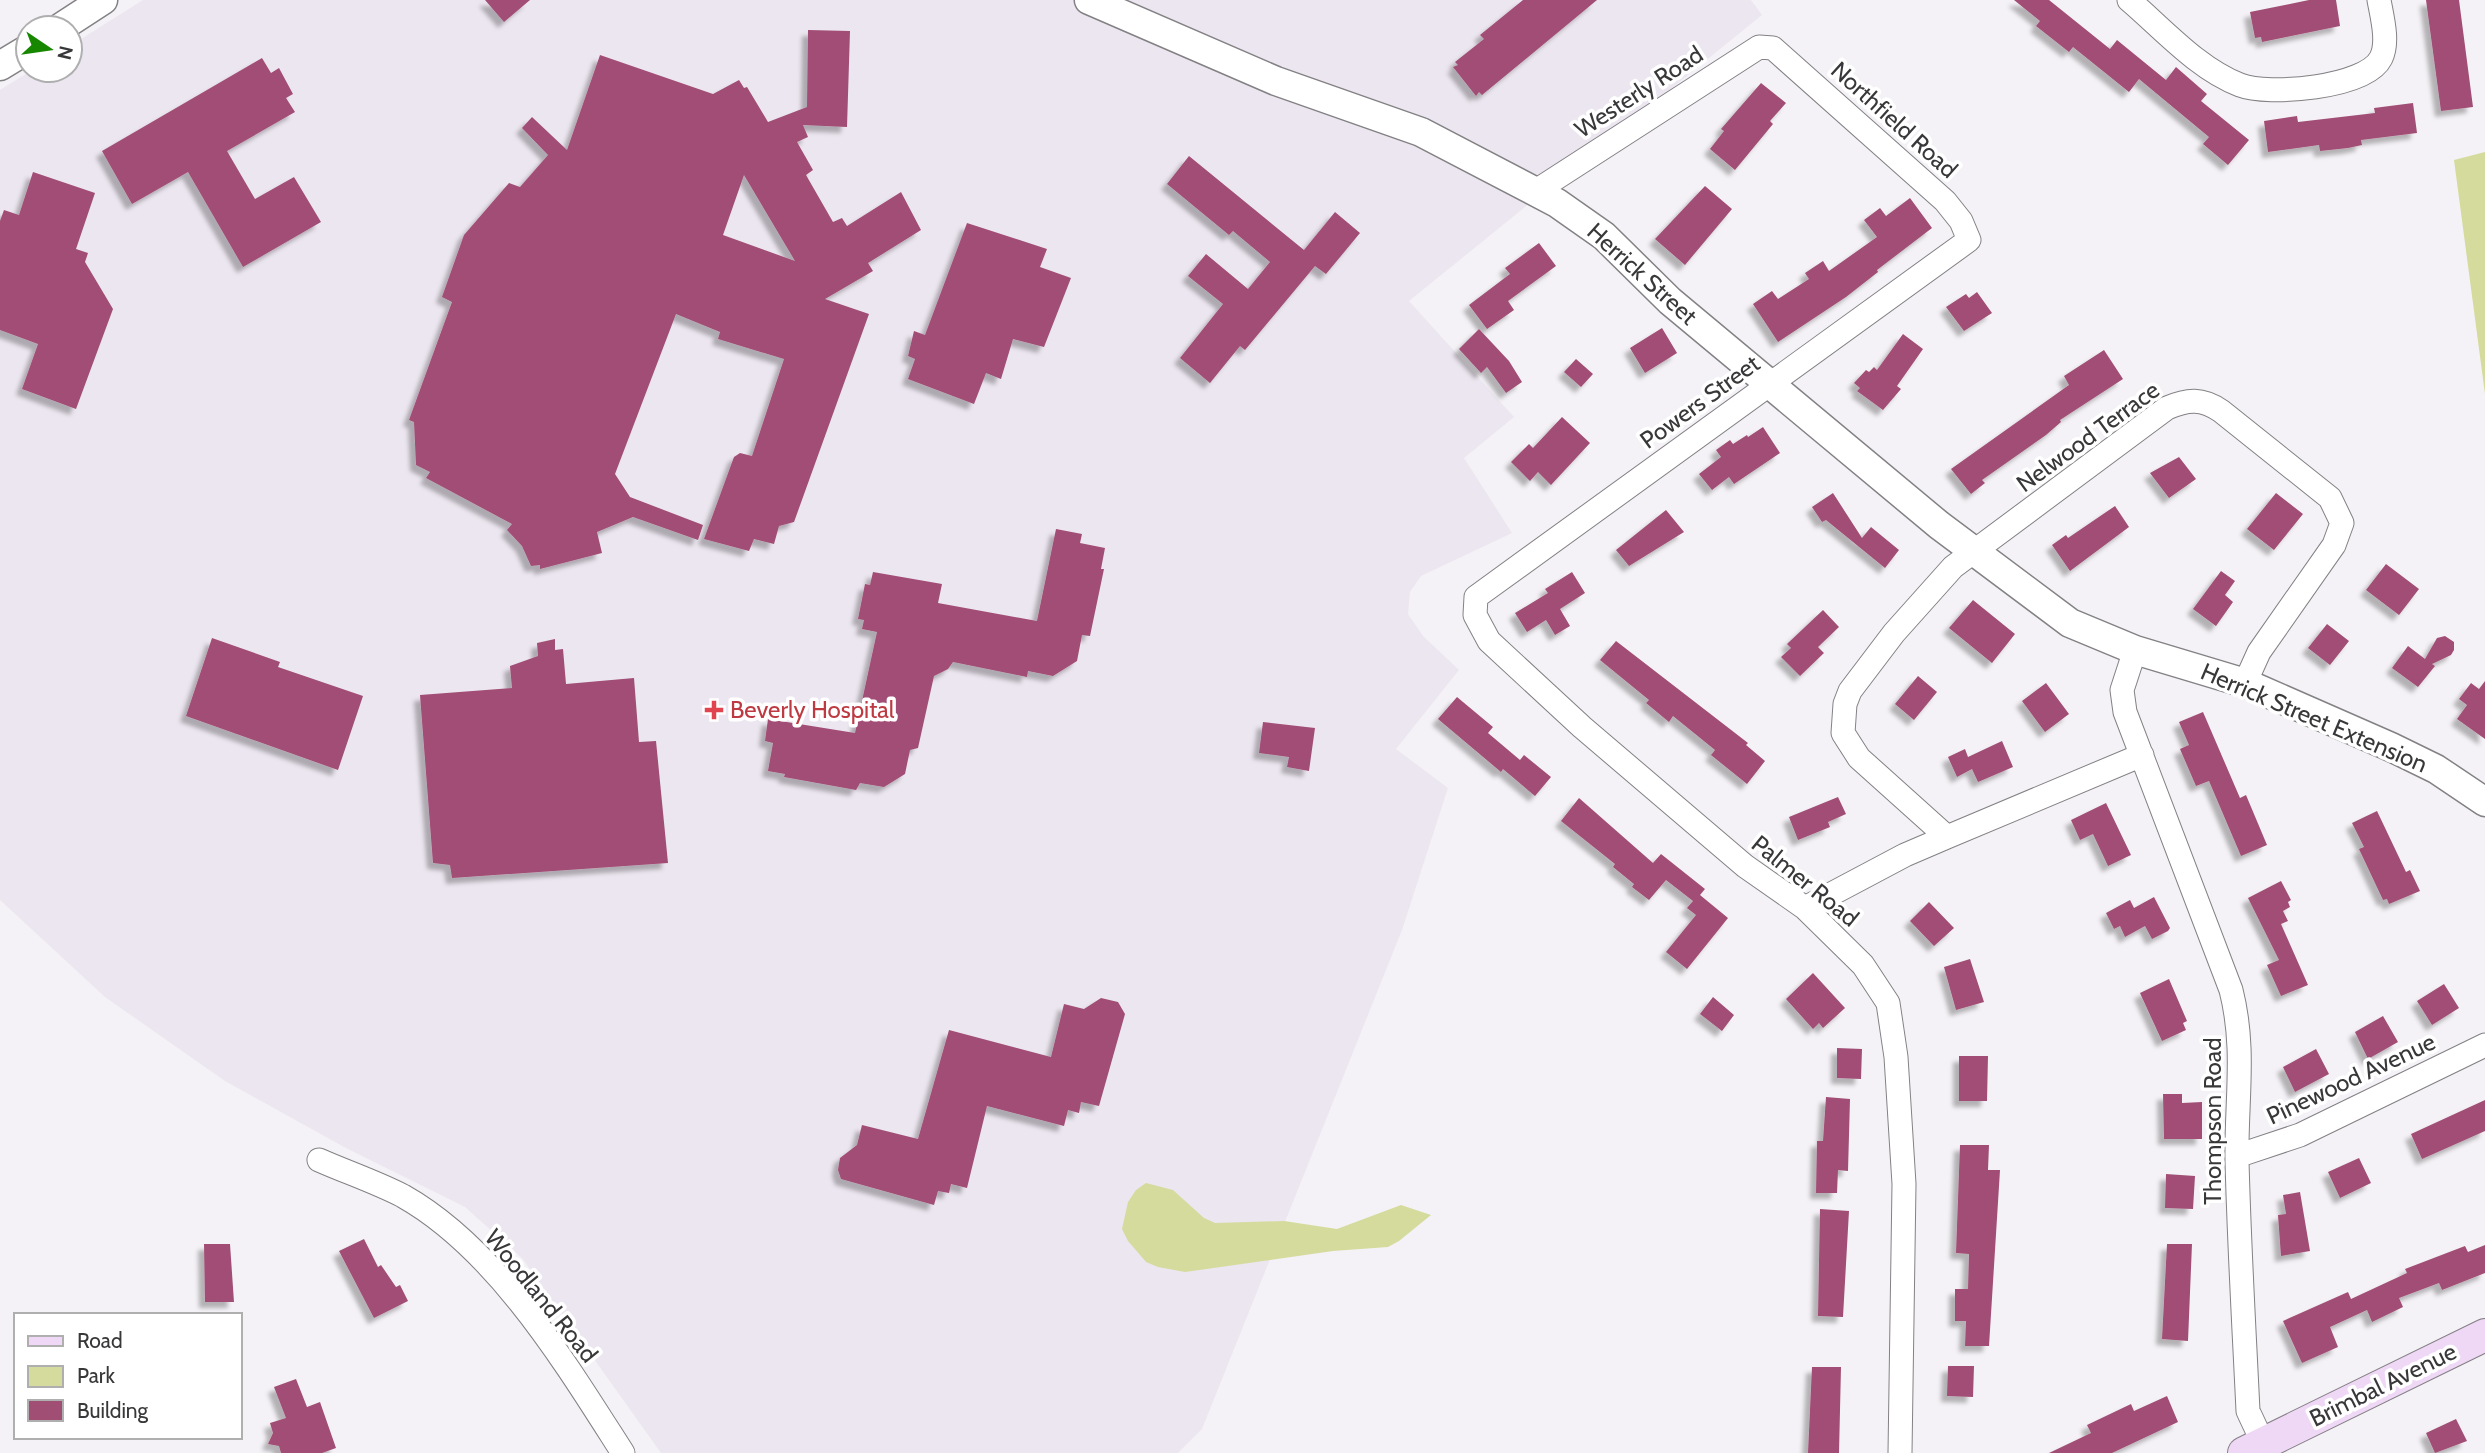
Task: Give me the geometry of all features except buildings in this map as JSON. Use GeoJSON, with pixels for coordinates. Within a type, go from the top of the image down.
{"type":"FeatureCollection","features":[{"type":"Feature","properties":{"kind":"main road","name":"Brimbal Avenue"},"geometry":{"type":"LineString","coordinates":[[2253,1448],[2485,1335]]}},
{"type":"Feature","properties":{"kind":"street"},"geometry":{"type":"LineString","coordinates":[[82,14],[103,0]]}},
{"type":"Feature","properties":{"kind":"street","name":"Herrick Street"},"geometry":{"type":"LineString","coordinates":[[1090,0],[1276,81],[1422,132],[1536,191],[1604,236],[1670,302],[1974,552],[2070,623],[2135,650]]}},
{"type":"Feature","properties":{"kind":"street"},"geometry":{"type":"LineString","coordinates":[[2129,0],[2210,69],[2241,86],[2279,90],[2342,82],[2370,72],[2382,58],[2385,40],[2379,0]]}},
{"type":"Feature","properties":{"kind":"street","name":"Westerly Road"},"geometry":{"type":"LineString","coordinates":[[1536,191],[1746,53],[1759,47],[1773,48]]}},
{"type":"Feature","properties":{"kind":"street","name":"Northfield Road"},"geometry":{"type":"LineString","coordinates":[[1773,48],[1945,201],[1961,221],[1969,240]]}},
{"type":"Feature","properties":{"kind":"street","name":"Powers Street"},"geometry":{"type":"LineString","coordinates":[[1475,615],[1476,597],[1969,240]]}},
{"type":"Feature","properties":{"kind":"street","name":"Nelwood Terrace"},"geometry":{"type":"LineString","coordinates":[[1974,552],[2167,408],[2193,400],[2211,404],[2330,498],[2342,523],[2334,545],[2259,652],[2245,683]]}},
{"type":"Feature","properties":{"kind":"street"},"geometry":{"type":"LineString","coordinates":[[1948,837],[1859,758],[1848,745],[1842,719],[1850,691],[1894,633],[1953,567],[1974,552]]}},
{"type":"Feature","properties":{"kind":"street","name":"Palmer Road"},"geometry":{"type":"LineString","coordinates":[[1475,615],[1489,641],[1582,727],[1745,866],[1805,908],[1863,965],[1888,1003],[1896,1057],[1904,1184],[1900,1453]]}},
{"type":"Feature","properties":{"kind":"street","name":"Herrick Street Extension"},"geometry":{"type":"LineString","coordinates":[[2135,650],[2245,683],[2402,752],[2436,769],[2485,802]]}},
{"type":"Feature","properties":{"kind":"street","name":"Thompson Road"},"geometry":{"type":"LineString","coordinates":[[2135,650],[2124,684],[2123,699],[2231,990],[2239,1024],[2241,1067],[2237,1156],[2248,1411],[2253,1448]]}},
{"type":"Feature","properties":{"kind":"street"},"geometry":{"type":"LineString","coordinates":[[1805,908],[1905,855],[2142,755]]}},
{"type":"Feature","properties":{"kind":"street","name":"Pinewood Avenue"},"geometry":{"type":"LineString","coordinates":[[2237,1156],[2300,1135],[2485,1045]]}},
{"type":"Feature","properties":{"kind":"street","name":"Woodland Road"},"geometry":{"type":"LineString","coordinates":[[319,1160],[402,1196],[453,1231],[513,1296],[577,1381],[623,1453]]}},
{"type":"Feature","properties":{"kind":"shaded area","name":"Beverly Hospital"},"geometry":{"type":"Polygon","coordinates":[[[143,0],[1751,0],[1762,15],[1409,301],[1514,417],[1464,458],[1512,533],[1421,576],[1410,592],[1408,614],[1423,636],[1459,670],[1396,749],[1448,788],[1402,930],[1202,1429],[1178,1453],[661,1453],[522,1258],[465,1207],[344,1147],[225,1081],[105,997],[0,900],[0,90],[14,81],[14,84],[84,84],[84,37],[143,0]]]}},
{"type":"Feature","properties":{"kind":"green space"},"geometry":{"type":"Polygon","coordinates":[[[2485,152],[2485,394],[2454,160],[2485,152]]]}},
{"type":"Feature","properties":{"kind":"green space"},"geometry":{"type":"Polygon","coordinates":[[[1146,1183],[1173,1190],[1204,1218],[1215,1223],[1284,1221],[1337,1229],[1401,1205],[1431,1215],[1388,1247],[1333,1251],[1185,1272],[1146,1262],[1128,1241],[1122,1229],[1128,1202],[1136,1190],[1146,1183]]]}},
{"type":"Feature","properties":{"kind":"place","name":"Beverly Hospital"},"geometry":{"type":"Point","coordinates":[714,710]}}]}
